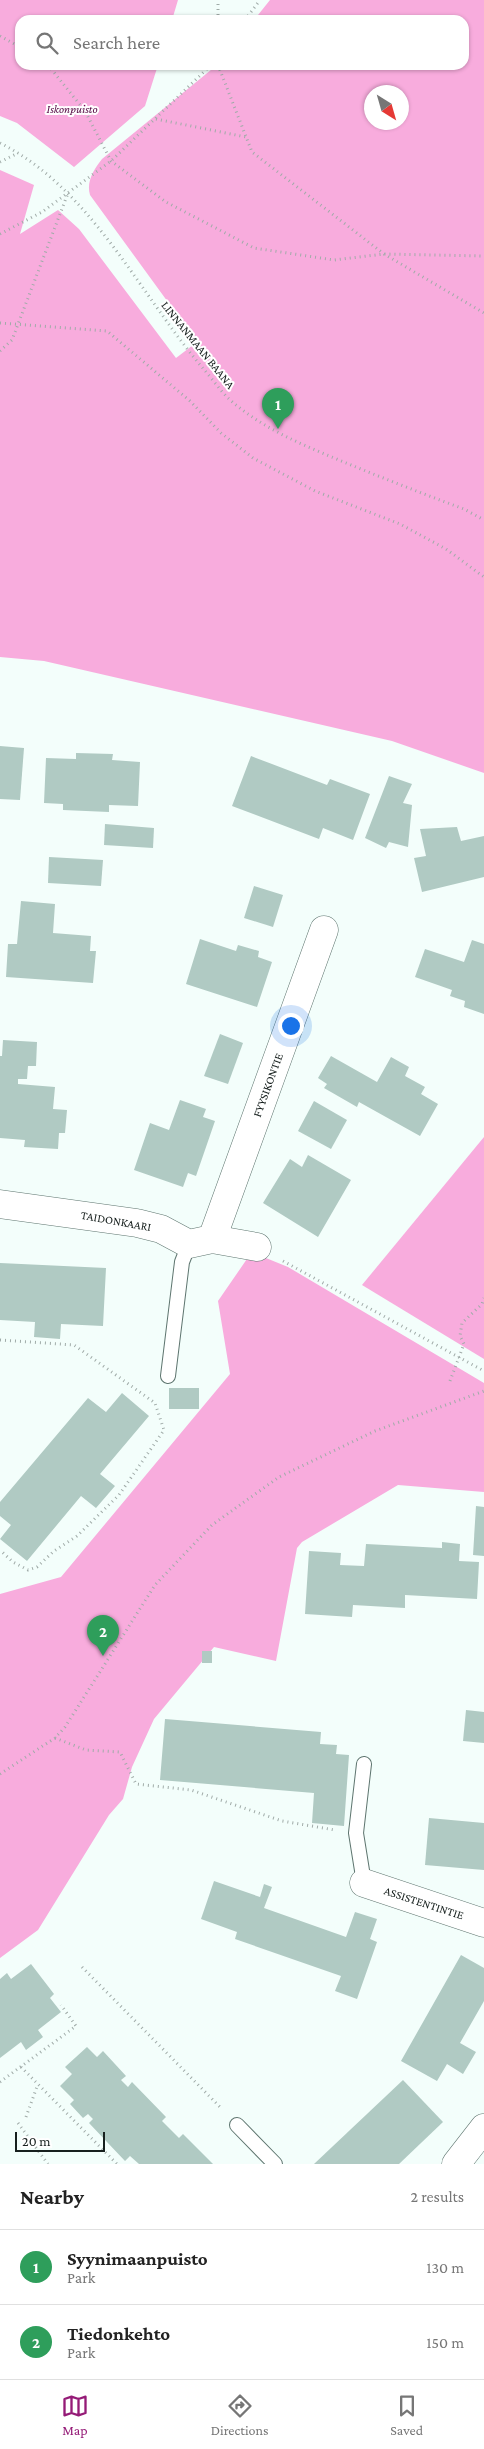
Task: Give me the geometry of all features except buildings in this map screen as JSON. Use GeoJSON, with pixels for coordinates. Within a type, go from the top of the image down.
{"type":"FeatureCollection","features":[{"type":"Feature","properties":{"kind":"street","name":"FYYSIKONTIE"},"geometry":{"type":"LineString","coordinates":[[200,1241],[324,930]]}},
{"type":"Feature","properties":{"kind":"street","name":"TAIDONKAARI"},"geometry":{"type":"LineString","coordinates":[[0,1204],[138,1223],[161,1228],[200,1241],[257,1247]]}},
{"type":"Feature","properties":{"kind":"street","name":"ASSISTENTINTIE"},"geometry":{"type":"LineString","coordinates":[[364,1883],[484,1923]]}},
{"type":"Feature","properties":{"kind":"street"},"geometry":{"type":"LineString","coordinates":[[456,2164],[484,2128]]}},
{"type":"Feature","properties":{"kind":"lane"},"geometry":{"type":"LineString","coordinates":[[168,1376],[182,1262],[200,1241]]}},
{"type":"Feature","properties":{"kind":"lane"},"geometry":{"type":"LineString","coordinates":[[364,1764],[356,1833],[364,1883]]}},
{"type":"Feature","properties":{"kind":"lane"},"geometry":{"type":"LineString","coordinates":[[237,2125],[275,2164]]}},
{"type":"Feature","properties":{"kind":"path"},"geometry":{"type":"LineString","coordinates":[[218,0],[218,15]]}},
{"type":"Feature","properties":{"kind":"path"},"geometry":{"type":"LineString","coordinates":[[249,15],[260,0]]}},
{"type":"Feature","properties":{"kind":"path"},"geometry":{"type":"LineString","coordinates":[[0,36],[15,44]]}},
{"type":"Feature","properties":{"kind":"path"},"geometry":{"type":"LineString","coordinates":[[52,70],[85,111],[111,161],[166,202],[254,248],[334,260],[384,254],[484,256]]}},
{"type":"Feature","properties":{"kind":"path"},"geometry":{"type":"LineString","coordinates":[[0,234],[42,212],[111,161],[206,70]]}},
{"type":"Feature","properties":{"kind":"path"},"geometry":{"type":"LineString","coordinates":[[220,70],[252,152],[384,254],[484,313]]}},
{"type":"Feature","properties":{"kind":"path"},"geometry":{"type":"LineString","coordinates":[[156,118],[246,137]]}},
{"type":"Feature","properties":{"kind":"path","name":"LINNANMAAN BAANA"},"geometry":{"type":"LineString","coordinates":[[0,143],[34,163],[68,192],[126,265],[180,340],[235,403],[261,423],[296,442],[464,509],[484,520]]}},
{"type":"Feature","properties":{"kind":"path"},"geometry":{"type":"LineString","coordinates":[[0,162],[19,153]]}},
{"type":"Feature","properties":{"kind":"path"},"geometry":{"type":"LineString","coordinates":[[0,351],[12,340],[68,192]]}},
{"type":"Feature","properties":{"kind":"path"},"geometry":{"type":"LineString","coordinates":[[0,323],[107,331],[190,401],[221,432],[253,458],[315,491],[400,524],[446,549],[484,577]]}},
{"type":"Feature","properties":{"kind":"path"},"geometry":{"type":"LineString","coordinates":[[257,1247],[484,1371]]}},
{"type":"Feature","properties":{"kind":"path"},"geometry":{"type":"LineString","coordinates":[[450,1381],[457,1357],[464,1344],[460,1336],[462,1324],[482,1304],[484,1298]]}},
{"type":"Feature","properties":{"kind":"path"},"geometry":{"type":"LineString","coordinates":[[0,1340],[74,1345],[155,1403],[164,1430],[119,1495],[77,1536],[54,1551],[37,1567],[28,1570],[13,1562],[0,1550]]}},
{"type":"Feature","properties":{"kind":"path"},"geometry":{"type":"LineString","coordinates":[[0,1774],[55,1738],[74,1715],[155,1585],[212,1525],[278,1477],[375,1431],[484,1391]]}},
{"type":"Feature","properties":{"kind":"path"},"geometry":{"type":"LineString","coordinates":[[55,1738],[86,1750],[120,1752],[136,1784],[192,1790],[282,1821],[356,1833]]}},
{"type":"Feature","properties":{"kind":"path"},"geometry":{"type":"LineString","coordinates":[[82,1967],[237,2125]]}},
{"type":"Feature","properties":{"kind":"path"},"geometry":{"type":"LineString","coordinates":[[0,2082],[76,2026],[61,2005]]}},
{"type":"Feature","properties":{"kind":"path"},"geometry":{"type":"LineString","coordinates":[[21,2067],[117,2164]]}},
{"type":"Feature","properties":{"kind":"path"},"geometry":{"type":"LineString","coordinates":[[26,2117],[38,2084]]}},
{"type":"Feature","properties":{"kind":"path"},"geometry":{"type":"LineString","coordinates":[[18,2123],[48,2164]]}},
{"type":"Feature","properties":{"kind":"green space","name":"Iskonpuisto"},"geometry":{"type":"Polygon","coordinates":[[[0,0],[178,0],[174,15],[15,15],[15,70],[156,70],[145,106],[74,167],[17,123],[0,116],[0,0]]]}},
{"type":"Feature","properties":{"kind":"green space"},"geometry":{"type":"Polygon","coordinates":[[[270,0],[484,0],[484,773],[392,741],[44,661],[0,657],[0,170],[34,185],[20,234],[58,210],[79,229],[176,358],[197,342],[90,195],[89,185],[94,171],[102,159],[211,70],[469,70],[469,15],[258,15],[270,0]]]}},
{"type":"Feature","properties":{"kind":"green space"},"geometry":{"type":"Polygon","coordinates":[[[484,1137],[484,1359],[362,1285],[484,1137]]]}},
{"type":"Feature","properties":{"kind":"green space"},"geometry":{"type":"Polygon","coordinates":[[[249,1256],[261,1256],[288,1267],[484,1383],[484,1492],[398,1485],[302,1542],[297,1548],[276,1661],[214,1647],[154,1719],[132,1767],[123,1799],[109,1815],[38,1930],[0,1958],[0,1594],[61,1577],[230,1374],[218,1301],[249,1256]]]}},
{"type":"Feature","properties":{"kind":"place","name":"Syynimaanpuisto"},"geometry":{"type":"Point","coordinates":[278,429]}},
{"type":"Feature","properties":{"kind":"place","name":"Tiedonkehto"},"geometry":{"type":"Point","coordinates":[103,1656]}}]}
